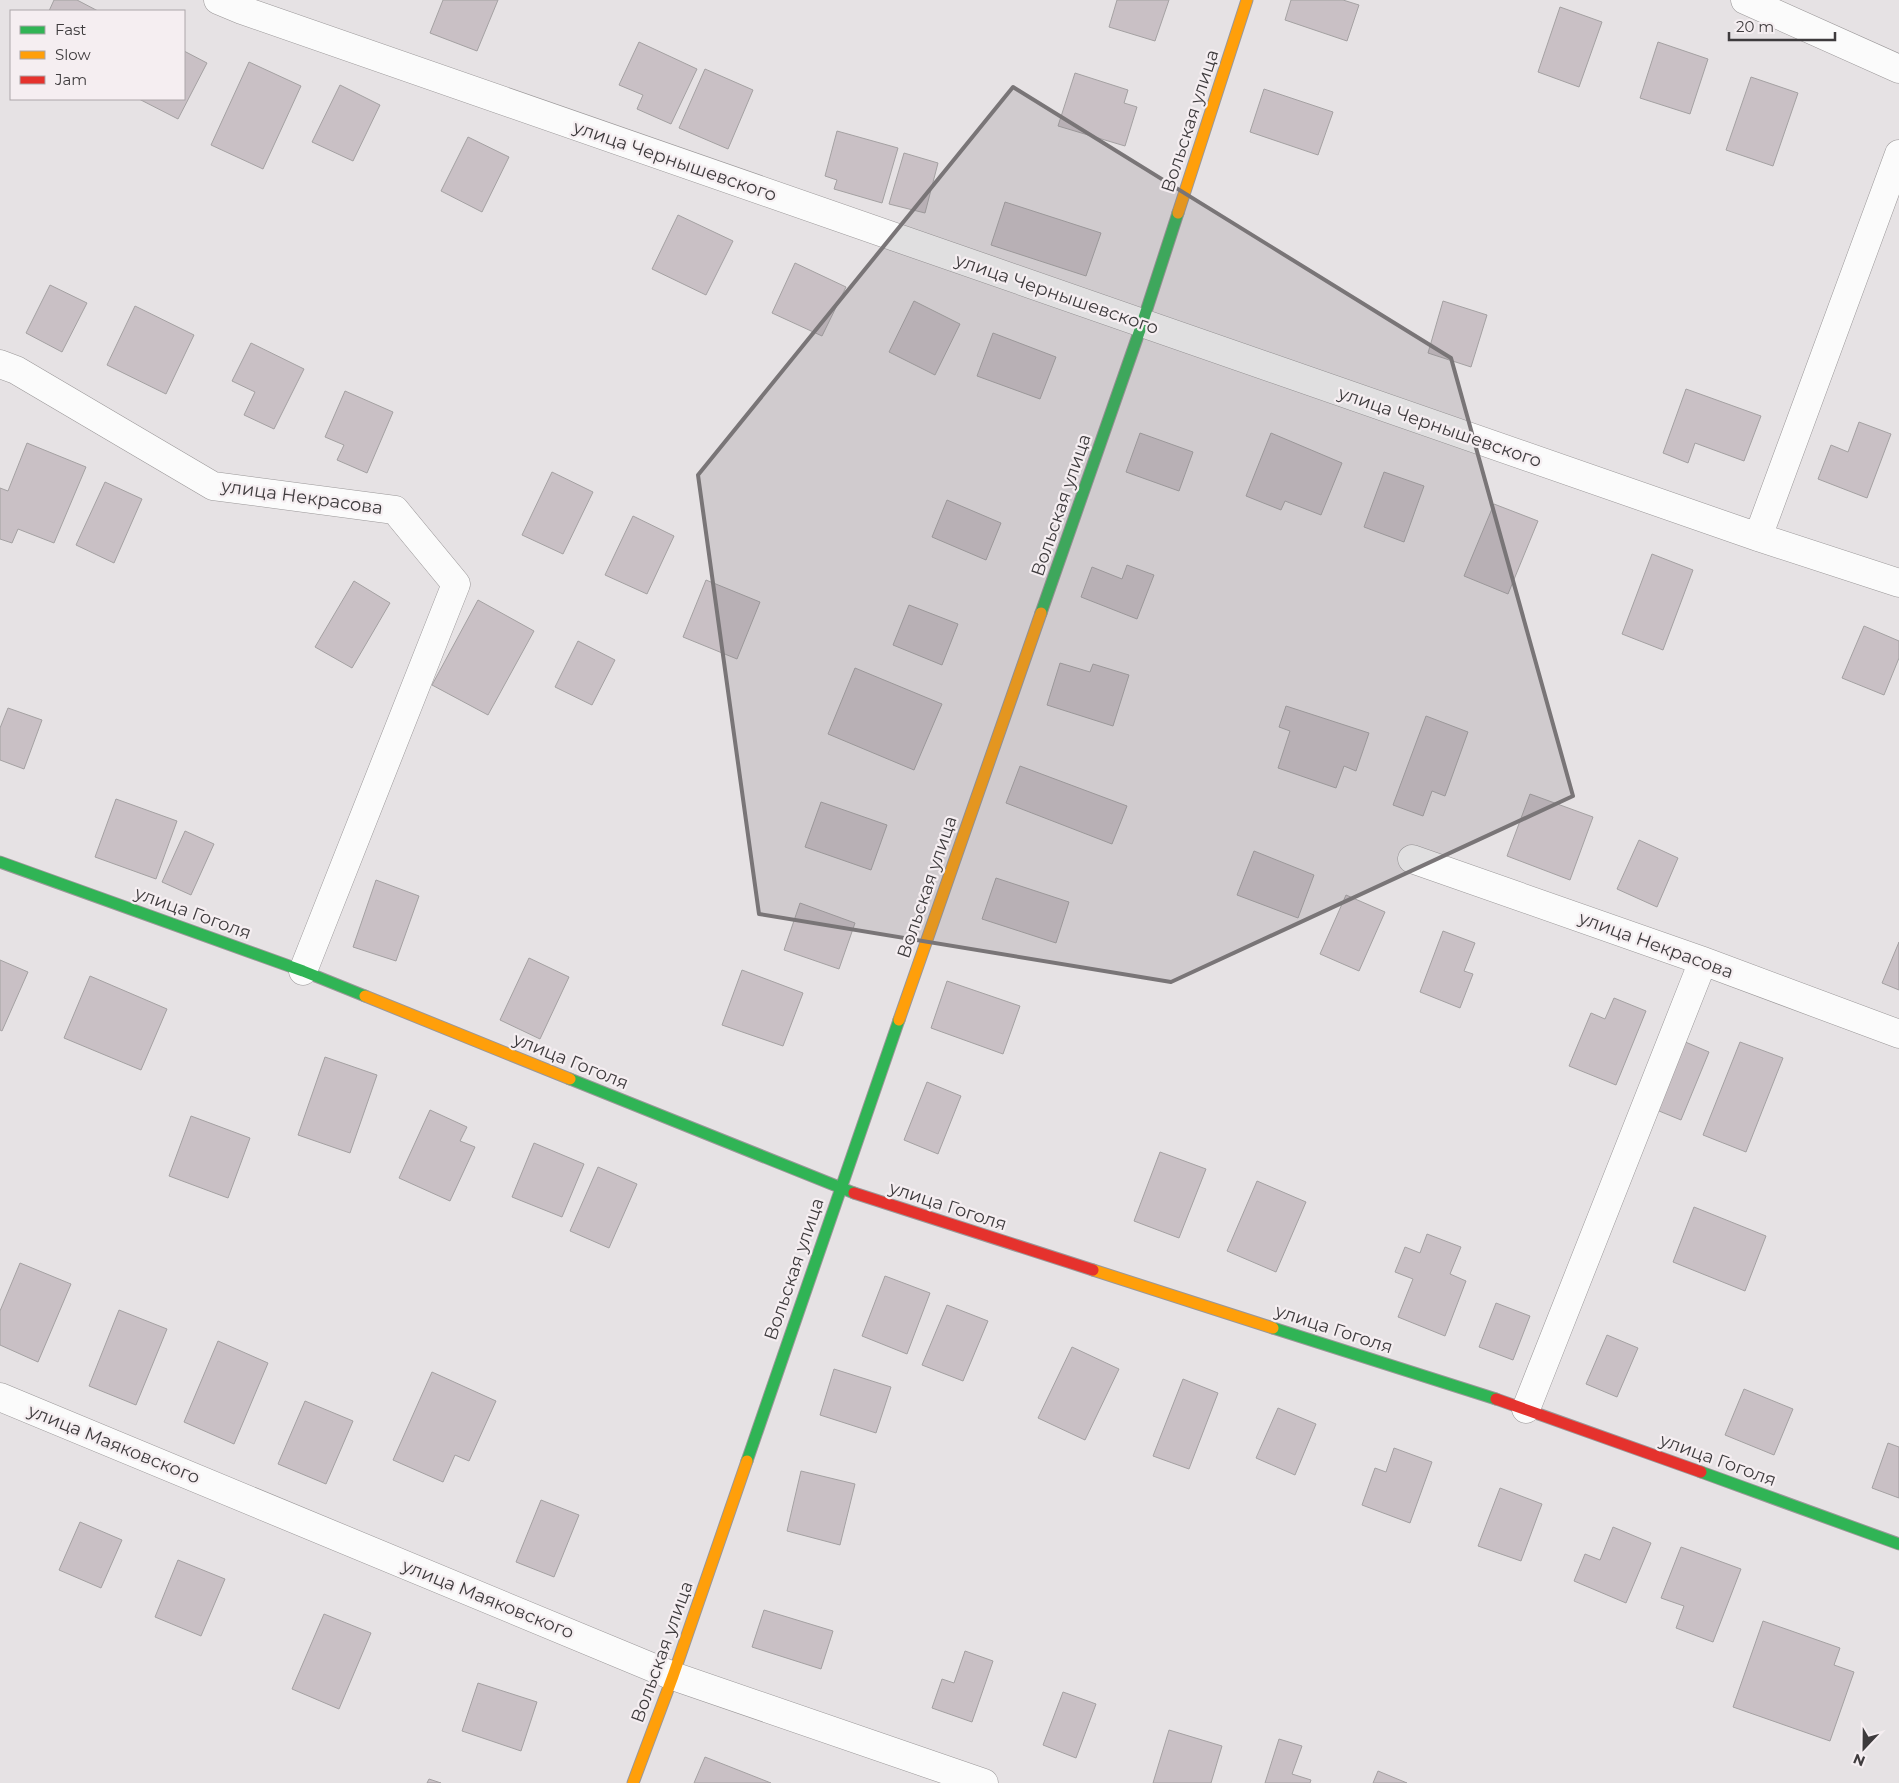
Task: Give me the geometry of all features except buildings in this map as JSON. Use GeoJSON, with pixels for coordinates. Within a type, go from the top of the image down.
{"type":"FeatureCollection","features":[{"type":"Feature","properties":{"kind":"street","name":"Вольская улица"},"geometry":{"type":"LineString","coordinates":[[633,1783],[673,1676],[840,1189],[1142,324],[1247,0]]}},
{"type":"Feature","properties":{"kind":"street"},"geometry":{"type":"LineString","coordinates":[[1745,0],[1899,68]]}},
{"type":"Feature","properties":{"kind":"street","name":"улица Чернышевского"},"geometry":{"type":"LineString","coordinates":[[235,3],[1142,324],[1758,537],[1899,583]]}},
{"type":"Feature","properties":{"kind":"street"},"geometry":{"type":"LineString","coordinates":[[1758,537],[1899,154]]}},
{"type":"Feature","properties":{"kind":"street","name":"улица Некрасова"},"geometry":{"type":"LineString","coordinates":[[0,364],[16,370],[213,486],[395,510],[456,584],[303,971]]}},
{"type":"Feature","properties":{"kind":"street","name":"улица Некрасова"},"geometry":{"type":"LineString","coordinates":[[1412,859],[1899,1034]]}},
{"type":"Feature","properties":{"kind":"street","name":"улица Гоголя"},"geometry":{"type":"LineString","coordinates":[[0,862],[303,971],[840,1189],[1526,1409],[1899,1544]]}},
{"type":"Feature","properties":{"kind":"street"},"geometry":{"type":"LineString","coordinates":[[1526,1409],[1703,962]]}},
{"type":"Feature","properties":{"kind":"street","name":"улица Маяковского"},"geometry":{"type":"LineString","coordinates":[[0,1397],[673,1676],[984,1783]]}},
{"type":"Feature","properties":{"kind":"highlighted area"},"geometry":{"type":"Polygon","coordinates":[[[1013,87],[1451,358],[1573,796],[1171,982],[759,914],[698,475],[1013,87]]]}},
{"type":"Feature","properties":{"kind":"traffic: fast"},"geometry":{"type":"LineString","coordinates":[[1041,613],[1142,324],[1178,213]]}},
{"type":"Feature","properties":{"kind":"traffic: fast"},"geometry":{"type":"LineString","coordinates":[[0,862],[303,971],[365,996]]}},
{"type":"Feature","properties":{"kind":"traffic: fast"},"geometry":{"type":"LineString","coordinates":[[747,1461],[899,1020]]}},
{"type":"Feature","properties":{"kind":"traffic: fast"},"geometry":{"type":"LineString","coordinates":[[570,1079],[854,1193]]}},
{"type":"Feature","properties":{"kind":"traffic: fast"},"geometry":{"type":"LineString","coordinates":[[1273,1328],[1496,1399]]}},
{"type":"Feature","properties":{"kind":"traffic: fast"},"geometry":{"type":"LineString","coordinates":[[1701,1472],[1899,1544]]}},
{"type":"Feature","properties":{"kind":"traffic: slow"},"geometry":{"type":"LineString","coordinates":[[1178,213],[1247,0]]}},
{"type":"Feature","properties":{"kind":"traffic: slow"},"geometry":{"type":"LineString","coordinates":[[899,1020],[1041,613]]}},
{"type":"Feature","properties":{"kind":"traffic: slow"},"geometry":{"type":"LineString","coordinates":[[365,996],[570,1079]]}},
{"type":"Feature","properties":{"kind":"traffic: slow"},"geometry":{"type":"LineString","coordinates":[[1093,1270],[1273,1328]]}},
{"type":"Feature","properties":{"kind":"traffic: slow"},"geometry":{"type":"LineString","coordinates":[[633,1783],[673,1676],[747,1461]]}},
{"type":"Feature","properties":{"kind":"traffic: jam"},"geometry":{"type":"LineString","coordinates":[[854,1193],[1093,1270]]}},
{"type":"Feature","properties":{"kind":"traffic: jam"},"geometry":{"type":"LineString","coordinates":[[1496,1399],[1701,1472]]}}]}
